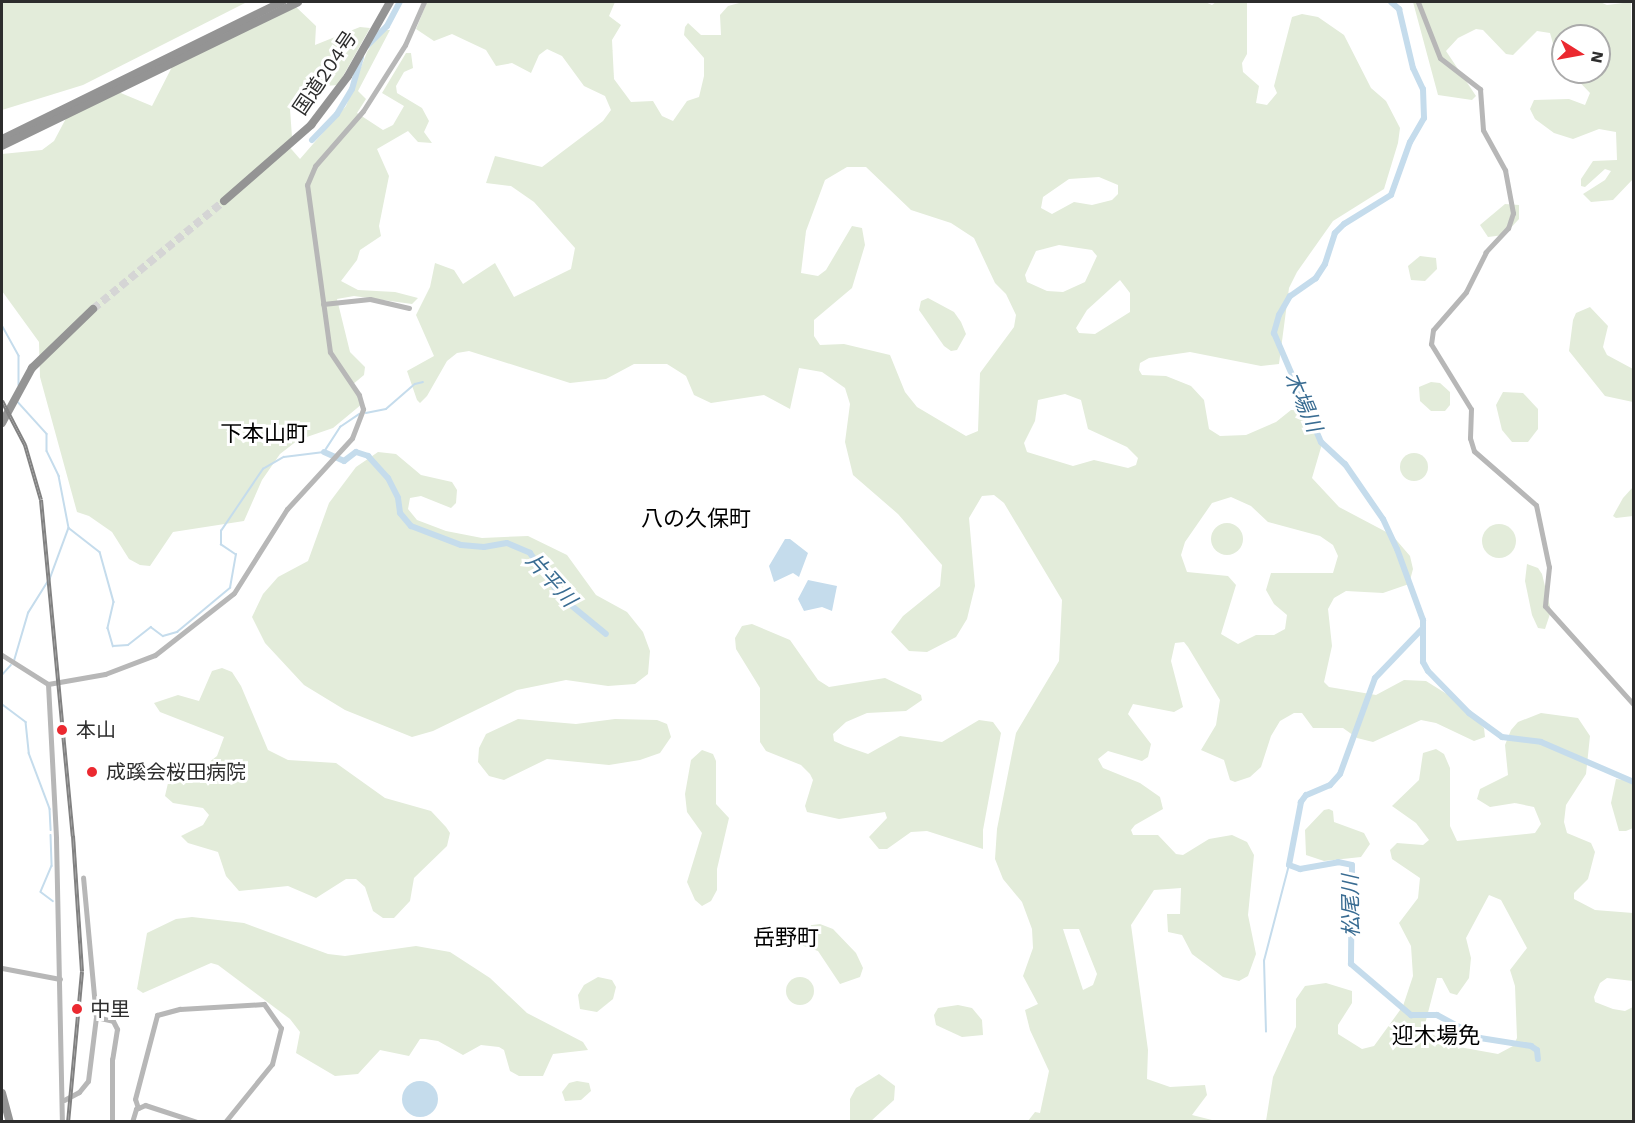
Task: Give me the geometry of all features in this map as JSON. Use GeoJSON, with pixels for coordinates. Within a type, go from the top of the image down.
{"type":"FeatureCollection","features":[{"type":"Feature","properties":{"kind":"highway"},"geometry":{"type":"LineString","coordinates":[[2,140],[282,2]]}},
{"type":"Feature","properties":{"kind":"highway"},"geometry":{"type":"LineString","coordinates":[[2,146],[298,2]]}},
{"type":"Feature","properties":{"kind":"highway","name":"国道204号"},"geometry":{"type":"LineString","coordinates":[[224,201],[311,125],[348,76],[390,2]]}},
{"type":"Feature","properties":{"kind":"highway"},"geometry":{"type":"LineString","coordinates":[[2,423],[32,368],[93,309]]}},
{"type":"Feature","properties":{"kind":"highway"},"geometry":{"type":"LineString","coordinates":[[2,1093],[10,1122]]}},
{"type":"Feature","properties":{"kind":"street"},"geometry":{"type":"LineString","coordinates":[[2,655],[48,684],[105,674],[147,660],[234,593],[287,509],[357,430],[363,409],[359,395],[330,352],[307,197],[310,175],[360,117],[405,45],[424,2]]}},
{"type":"Feature","properties":{"kind":"street"},"geometry":{"type":"LineString","coordinates":[[1418,2],[1440,58],[1480,89],[1484,130],[1504,170],[1513,213],[1508,228],[1486,252],[1466,292],[1433,330],[1431,344],[1471,409],[1474,451],[1536,505],[1549,567],[1545,606],[1634,705]]}},
{"type":"Feature","properties":{"kind":"street"},"geometry":{"type":"LineString","coordinates":[[322,304],[370,299],[409,308]]}},
{"type":"Feature","properties":{"kind":"street"},"geometry":{"type":"LineString","coordinates":[[48,684],[64,1100],[62,1122]]}},
{"type":"Feature","properties":{"kind":"street"},"geometry":{"type":"LineString","coordinates":[[64,1100],[79,1092],[88,1081],[96,1017],[83,878]]}},
{"type":"Feature","properties":{"kind":"street"},"geometry":{"type":"LineString","coordinates":[[2,968],[60,979]]}},
{"type":"Feature","properties":{"kind":"street"},"geometry":{"type":"LineString","coordinates":[[132,1122],[138,1108],[135,1099],[157,1015],[180,1009],[264,1004],[281,1028],[273,1064],[225,1122]]}},
{"type":"Feature","properties":{"kind":"street"},"geometry":{"type":"LineString","coordinates":[[96,1017],[113,1021],[117,1029],[112,1059],[112,1122]]}},
{"type":"Feature","properties":{"kind":"street"},"geometry":{"type":"LineString","coordinates":[[138,1108],[154,1106],[197,1122]]}},
{"type":"Feature","properties":{"kind":"green space"},"geometry":{"type":"Polygon","coordinates":[[[2,2],[247,2],[83,85],[2,110],[2,2]]]}},
{"type":"Feature","properties":{"kind":"green space"},"geometry":{"type":"Polygon","coordinates":[[[427,2],[615,2],[609,16],[621,25],[612,40],[614,79],[631,102],[653,101],[662,116],[673,121],[687,101],[699,97],[704,76],[704,58],[684,35],[685,27],[688,23],[701,35],[721,35],[720,15],[728,6],[743,2],[1205,2],[1212,5],[1216,2],[1247,2],[1247,54],[1242,63],[1243,72],[1259,86],[1256,103],[1267,105],[1277,93],[1274,86],[1292,17],[1302,14],[1318,17],[1344,35],[1371,88],[1386,101],[1400,128],[1398,143],[1384,189],[1333,221],[1297,272],[1289,288],[1279,364],[1261,366],[1190,352],[1149,358],[1140,363],[1139,370],[1142,375],[1166,376],[1191,386],[1204,400],[1209,429],[1220,436],[1246,435],[1276,422],[1291,410],[1306,411],[1316,420],[1322,444],[1312,478],[1339,507],[1392,535],[1410,556],[1413,569],[1409,584],[1383,593],[1346,591],[1334,598],[1328,609],[1332,646],[1324,682],[1329,687],[1376,695],[1404,680],[1426,681],[1458,701],[1484,728],[1485,737],[1474,741],[1436,723],[1421,720],[1373,742],[1357,738],[1343,728],[1313,728],[1302,713],[1294,713],[1280,721],[1271,736],[1261,767],[1250,777],[1235,782],[1230,780],[1224,760],[1201,750],[1216,725],[1220,700],[1188,647],[1184,642],[1175,643],[1171,661],[1183,707],[1174,712],[1133,704],[1128,714],[1151,744],[1148,757],[1142,761],[1108,751],[1098,759],[1103,768],[1140,783],[1160,797],[1163,809],[1135,825],[1131,830],[1133,835],[1158,835],[1176,854],[1183,855],[1209,839],[1232,835],[1247,842],[1254,855],[1248,915],[1256,954],[1248,976],[1239,981],[1223,977],[1192,954],[1182,935],[1168,932],[1167,914],[1180,914],[1181,888],[1154,890],[1131,925],[1148,1050],[1147,1079],[1170,1087],[1205,1085],[1207,1095],[1192,1115],[1216,1121],[1028,1121],[1035,1112],[1040,1113],[1049,1071],[1030,1030],[1025,1010],[1038,1004],[1023,976],[1033,948],[1032,929],[1022,902],[1003,879],[995,859],[997,829],[1016,733],[1059,661],[1062,600],[1004,503],[994,495],[982,496],[969,518],[975,586],[967,619],[956,637],[927,652],[909,651],[891,632],[903,616],[940,586],[942,565],[898,514],[853,475],[845,442],[850,404],[845,388],[822,372],[799,368],[790,409],[764,395],[711,403],[694,395],[686,376],[667,364],[634,364],[606,379],[570,383],[469,351],[457,353],[447,361],[427,396],[420,403],[417,400],[407,371],[434,356],[416,315],[430,287],[435,263],[454,270],[463,284],[495,263],[514,297],[571,269],[575,248],[534,202],[511,186],[486,183],[495,156],[542,167],[603,121],[611,110],[605,96],[584,86],[562,56],[547,49],[539,55],[531,73],[512,63],[496,66],[486,50],[452,34],[434,41],[416,29],[427,2]],[[847,167],[825,180],[806,231],[801,273],[818,276],[826,270],[852,226],[862,228],[865,245],[852,288],[814,320],[814,336],[820,345],[844,344],[890,355],[905,392],[917,407],[966,436],[978,431],[980,373],[1014,327],[1016,315],[1006,294],[995,283],[974,238],[951,223],[911,210],[866,167],[847,167]],[[1099,177],[1069,179],[1043,197],[1041,208],[1052,214],[1074,202],[1092,205],[1112,200],[1118,194],[1118,185],[1099,177]],[[1059,245],[1036,251],[1025,275],[1027,282],[1047,291],[1063,292],[1085,282],[1097,256],[1092,250],[1059,245]],[[1120,280],[1087,310],[1076,328],[1079,333],[1095,334],[1130,312],[1130,293],[1120,280]],[[1065,394],[1038,400],[1035,421],[1024,443],[1027,452],[1073,466],[1094,460],[1128,468],[1136,465],[1138,458],[1127,447],[1088,429],[1081,400],[1065,394]],[[1231,497],[1212,503],[1185,542],[1181,555],[1187,572],[1228,576],[1236,585],[1221,634],[1238,644],[1256,635],[1274,635],[1285,629],[1287,615],[1274,604],[1266,590],[1271,573],[1333,573],[1338,556],[1333,545],[1320,536],[1268,522],[1251,506],[1231,497]],[[1063,929],[1083,990],[1093,985],[1097,974],[1079,929],[1063,929]]]}},
{"type":"Feature","properties":{"kind":"green space"},"geometry":{"type":"Polygon","coordinates":[[[1413,2],[1600,2],[1607,5],[1631,2],[1633,179],[1613,200],[1591,202],[1583,194],[1605,180],[1611,171],[1605,169],[1585,187],[1581,186],[1581,179],[1593,161],[1617,160],[1616,132],[1599,129],[1573,139],[1554,133],[1535,119],[1530,109],[1534,100],[1569,99],[1585,105],[1590,93],[1581,84],[1611,84],[1611,24],[1551,24],[1551,36],[1550,33],[1537,31],[1513,55],[1506,54],[1483,30],[1476,29],[1458,38],[1446,51],[1476,96],[1472,100],[1438,95],[1413,2]]]}},
{"type":"Feature","properties":{"kind":"green space"},"geometry":{"type":"Polygon","coordinates":[[[294,5],[316,26],[315,45],[360,27],[370,28],[338,85],[312,87],[310,113],[290,109],[292,137],[286,143],[300,159],[346,106],[367,52],[381,30],[390,30],[358,91],[366,99],[357,113],[383,130],[393,125],[404,106],[382,93],[406,53],[411,53],[413,68],[404,72],[396,86],[397,93],[422,108],[429,121],[424,132],[432,143],[418,142],[408,131],[377,149],[389,176],[379,226],[381,236],[360,250],[357,260],[341,281],[358,290],[395,292],[418,298],[412,304],[354,296],[337,299],[350,352],[365,367],[364,375],[352,385],[362,404],[333,428],[298,440],[280,454],[262,480],[244,521],[173,532],[150,566],[140,565],[129,559],[112,532],[89,516],[77,512],[40,377],[39,342],[2,291],[2,154],[42,150],[54,141],[71,109],[116,91],[152,106],[173,65],[294,5]]]}},
{"type":"Feature","properties":{"kind":"green space"},"geometry":{"type":"Polygon","coordinates":[[[1505,204],[1519,205],[1519,219],[1504,235],[1488,237],[1480,225],[1505,204]]]}},
{"type":"Feature","properties":{"kind":"green space"},"geometry":{"type":"Polygon","coordinates":[[[1420,256],[1436,258],[1437,269],[1425,281],[1411,280],[1408,266],[1420,256]]]}},
{"type":"Feature","properties":{"kind":"green space"},"geometry":{"type":"Polygon","coordinates":[[[928,298],[954,312],[961,322],[966,334],[957,350],[951,351],[944,346],[919,310],[921,301],[928,298]]]}},
{"type":"Feature","properties":{"kind":"green space"},"geometry":{"type":"Polygon","coordinates":[[[1590,307],[1608,326],[1603,347],[1607,355],[1633,369],[1633,402],[1605,396],[1569,351],[1576,313],[1590,307]]]}},
{"type":"Feature","properties":{"kind":"green space"},"geometry":{"type":"Polygon","coordinates":[[[1431,382],[1440,383],[1450,392],[1450,405],[1445,411],[1431,411],[1420,401],[1419,387],[1431,382]]]}},
{"type":"Feature","properties":{"kind":"green space"},"geometry":{"type":"Polygon","coordinates":[[[1503,392],[1523,393],[1538,409],[1538,429],[1528,442],[1512,442],[1502,430],[1496,405],[1503,392]]]}},
{"type":"Feature","properties":{"kind":"green space"},"geometry":{"type":"Polygon","coordinates":[[[378,452],[396,454],[421,475],[452,482],[457,490],[456,503],[451,508],[421,496],[410,498],[408,509],[417,520],[446,531],[482,538],[528,536],[567,555],[596,595],[627,612],[643,632],[650,651],[648,674],[635,684],[608,686],[566,680],[517,690],[433,731],[412,737],[345,710],[304,685],[265,643],[252,617],[263,594],[278,577],[308,561],[329,503],[356,467],[378,452]]]}},
{"type":"Feature","properties":{"kind":"green space"},"geometry":{"type":"Polygon","coordinates":[[[1414,453],[1424,457],[1428,467],[1424,477],[1414,481],[1404,477],[1400,467],[1404,457],[1414,453]]]}},
{"type":"Feature","properties":{"kind":"green space"},"geometry":{"type":"Polygon","coordinates":[[[1633,487],[1633,516],[1616,518],[1613,516],[1623,498],[1633,487]]]}},
{"type":"Feature","properties":{"kind":"green space"},"geometry":{"type":"Polygon","coordinates":[[[1227,523],[1238,528],[1243,539],[1238,550],[1227,555],[1216,550],[1211,539],[1216,528],[1227,523]]]}},
{"type":"Feature","properties":{"kind":"green space"},"geometry":{"type":"Polygon","coordinates":[[[1499,524],[1511,529],[1516,541],[1511,553],[1499,558],[1487,553],[1482,541],[1487,529],[1499,524]]]}},
{"type":"Feature","properties":{"kind":"green space"},"geometry":{"type":"Polygon","coordinates":[[[1527,564],[1538,568],[1542,574],[1551,611],[1545,629],[1538,628],[1532,615],[1525,581],[1527,564]]]}},
{"type":"Feature","properties":{"kind":"green space"},"geometry":{"type":"Polygon","coordinates":[[[752,624],[790,640],[818,680],[829,687],[885,678],[921,695],[922,700],[906,711],[867,713],[846,722],[833,734],[834,741],[845,746],[868,754],[900,736],[942,742],[979,720],[993,722],[1001,733],[983,830],[983,849],[927,831],[911,832],[887,849],[879,849],[869,837],[887,818],[885,812],[839,819],[807,812],[805,806],[813,780],[810,774],[801,765],[766,751],[760,742],[760,688],[736,649],[735,638],[742,626],[752,624]]]}},
{"type":"Feature","properties":{"kind":"green space"},"geometry":{"type":"Polygon","coordinates":[[[222,668],[232,672],[241,686],[268,750],[288,760],[336,763],[385,798],[431,811],[446,827],[450,833],[447,846],[414,878],[410,901],[394,918],[383,918],[373,911],[365,887],[356,879],[346,879],[316,898],[288,886],[239,891],[226,876],[218,852],[188,843],[181,836],[203,825],[209,815],[203,808],[173,803],[165,796],[171,770],[208,763],[217,756],[224,737],[160,712],[154,703],[178,695],[199,701],[212,671],[222,668]]]}},
{"type":"Feature","properties":{"kind":"green space"},"geometry":{"type":"Polygon","coordinates":[[[1541,713],[1578,718],[1590,736],[1586,774],[1566,805],[1564,822],[1567,833],[1591,843],[1595,852],[1588,879],[1574,893],[1574,899],[1595,910],[1633,913],[1633,981],[1607,978],[1600,983],[1594,997],[1595,1002],[1613,1009],[1625,1011],[1633,1007],[1633,1121],[1266,1121],[1273,1077],[1296,1027],[1296,999],[1305,986],[1326,983],[1352,991],[1352,1003],[1338,1025],[1338,1034],[1362,1049],[1374,1046],[1403,1006],[1413,976],[1411,946],[1399,923],[1418,898],[1420,878],[1392,859],[1390,850],[1397,843],[1423,845],[1429,840],[1416,823],[1392,806],[1419,780],[1423,753],[1436,749],[1444,754],[1450,768],[1450,826],[1457,841],[1535,833],[1541,824],[1534,807],[1515,803],[1490,807],[1477,799],[1480,789],[1508,775],[1505,745],[1511,730],[1518,722],[1541,713]],[[1489,895],[1466,938],[1471,958],[1469,978],[1457,995],[1450,993],[1442,978],[1437,978],[1424,1028],[1448,1045],[1498,1054],[1513,1046],[1517,1038],[1515,986],[1510,970],[1527,948],[1501,900],[1489,895]]]}},
{"type":"Feature","properties":{"kind":"green space"},"geometry":{"type":"Polygon","coordinates":[[[518,719],[576,724],[615,719],[657,720],[667,724],[671,737],[660,753],[640,760],[609,765],[547,759],[504,780],[489,776],[478,762],[479,748],[486,734],[518,719]]]}},
{"type":"Feature","properties":{"kind":"green space"},"geometry":{"type":"Polygon","coordinates":[[[702,750],[713,754],[716,761],[716,804],[729,818],[717,869],[717,890],[711,901],[702,906],[695,900],[687,882],[702,833],[687,812],[685,794],[691,760],[702,750]]]}},
{"type":"Feature","properties":{"kind":"green space"},"geometry":{"type":"Polygon","coordinates":[[[1616,779],[1633,781],[1633,828],[1626,831],[1619,831],[1611,803],[1616,779]]]}},
{"type":"Feature","properties":{"kind":"green space"},"geometry":{"type":"Polygon","coordinates":[[[1324,810],[1333,811],[1334,822],[1364,833],[1370,844],[1361,857],[1324,861],[1306,855],[1305,830],[1324,810]]]}},
{"type":"Feature","properties":{"kind":"green space"},"geometry":{"type":"Polygon","coordinates":[[[192,917],[244,923],[328,954],[345,956],[416,946],[450,952],[490,978],[527,1013],[583,1042],[588,1050],[553,1054],[543,1076],[519,1076],[510,1071],[504,1050],[499,1047],[481,1045],[463,1055],[438,1041],[420,1039],[409,1056],[380,1050],[358,1074],[335,1076],[296,1053],[300,1032],[290,1019],[218,965],[211,963],[143,993],[137,989],[147,933],[176,919],[192,917]]]}},
{"type":"Feature","properties":{"kind":"green space"},"geometry":{"type":"Polygon","coordinates":[[[820,924],[833,929],[856,953],[863,968],[860,977],[840,984],[818,951],[792,942],[797,927],[820,924]]]}},
{"type":"Feature","properties":{"kind":"green space"},"geometry":{"type":"Polygon","coordinates":[[[598,977],[612,980],[616,987],[613,999],[597,1012],[580,1009],[578,995],[584,985],[598,977]]]}},
{"type":"Feature","properties":{"kind":"green space"},"geometry":{"type":"Polygon","coordinates":[[[800,977],[810,981],[814,991],[810,1001],[800,1005],[790,1001],[786,991],[790,981],[800,977]]]}},
{"type":"Feature","properties":{"kind":"green space"},"geometry":{"type":"Polygon","coordinates":[[[958,1005],[972,1008],[982,1020],[983,1035],[962,1037],[936,1025],[934,1015],[938,1008],[958,1005]]]}},
{"type":"Feature","properties":{"kind":"green space"},"geometry":{"type":"Polygon","coordinates":[[[879,1074],[895,1086],[894,1100],[871,1121],[850,1121],[850,1099],[856,1088],[879,1074]]]}},
{"type":"Feature","properties":{"kind":"green space"},"geometry":{"type":"Polygon","coordinates":[[[577,1081],[589,1083],[591,1091],[581,1100],[565,1101],[562,1092],[569,1083],[577,1081]]]}},
{"type":"Feature","properties":{"kind":"water"},"geometry":{"type":"Polygon","coordinates":[[[785,539],[790,539],[808,553],[799,577],[793,573],[774,582],[769,566],[785,539]]]}},
{"type":"Feature","properties":{"kind":"water"},"geometry":{"type":"Polygon","coordinates":[[[808,580],[837,586],[832,611],[822,607],[804,611],[798,599],[808,580]]]}},
{"type":"Feature","properties":{"kind":"water"},"geometry":{"type":"Polygon","coordinates":[[[420,1081],[433,1086],[438,1099],[433,1112],[420,1117],[407,1112],[402,1099],[407,1086],[420,1081]]]}},
{"type":"Feature","properties":{"kind":"waterway"},"geometry":{"type":"LineString","coordinates":[[367,46],[387,26],[400,2]]}},
{"type":"Feature","properties":{"kind":"waterway","name":"木場川"},"geometry":{"type":"LineString","coordinates":[[1391,2],[1399,9],[1413,68],[1423,89],[1424,118],[1410,142],[1391,195],[1344,224],[1335,233],[1325,264],[1316,278],[1290,296],[1279,315],[1274,333],[1321,442],[1345,464],[1383,519],[1397,549],[1423,620],[1423,662],[1428,671],[1469,713],[1502,737],[1541,742],[1634,782]]}},
{"type":"Feature","properties":{"kind":"waterway"},"geometry":{"type":"LineString","coordinates":[[312,140],[337,114],[352,89],[361,57]]}},
{"type":"Feature","properties":{"kind":"waterway"},"geometry":{"type":"LineString","coordinates":[[2,325],[19,356],[19,385]]}},
{"type":"Feature","properties":{"kind":"waterway"},"geometry":{"type":"LineString","coordinates":[[366,413],[386,409],[415,384],[423,382]]}},
{"type":"Feature","properties":{"kind":"waterway"},"geometry":{"type":"LineString","coordinates":[[18,402],[47,434],[47,451],[59,476],[69,528],[49,582]]}},
{"type":"Feature","properties":{"kind":"waterway"},"geometry":{"type":"LineString","coordinates":[[69,528],[100,552],[114,602],[108,628],[113,646],[128,645],[151,627],[163,636],[177,632],[230,588],[236,555],[221,545],[221,531],[263,469],[284,457],[324,452],[340,427],[359,414]]}},
{"type":"Feature","properties":{"kind":"waterway","name":"片平川"},"geometry":{"type":"LineString","coordinates":[[324,452],[344,461],[356,452],[368,456],[388,478],[398,498],[400,513],[411,526],[461,545],[484,547],[507,543],[530,553],[561,597],[606,634]]}},
{"type":"Feature","properties":{"kind":"waterway"},"geometry":{"type":"LineString","coordinates":[[14,661],[28,613],[47,583]]}},
{"type":"Feature","properties":{"kind":"waterway","name":"松尾川"},"geometry":{"type":"LineString","coordinates":[[1422,629],[1375,678],[1340,774],[1330,785],[1306,795],[1301,802],[1289,865],[1300,869],[1338,862],[1352,865],[1351,964],[1411,1015],[1437,1015],[1480,1038],[1531,1046],[1537,1050],[1538,1059]]}},
{"type":"Feature","properties":{"kind":"waterway"},"geometry":{"type":"LineString","coordinates":[[2,675],[11,665]]}},
{"type":"Feature","properties":{"kind":"waterway"},"geometry":{"type":"LineString","coordinates":[[2,704],[26,722],[29,753],[50,809],[51,830]]}},
{"type":"Feature","properties":{"kind":"waterway"},"geometry":{"type":"LineString","coordinates":[[51,835],[52,866],[41,892],[53,901]]}},
{"type":"Feature","properties":{"kind":"waterway"},"geometry":{"type":"LineString","coordinates":[[1266,1032],[1264,961],[1289,865]]}},
{"type":"Feature","properties":{"kind":"tunnel"},"geometry":{"type":"LineString","coordinates":[[93,309],[224,201]]}},
{"type":"Feature","properties":{"kind":"railway"},"geometry":{"type":"LineString","coordinates":[[2,401],[25,445],[41,500],[73,836],[82,972],[68,1122]]}},
{"type":"Feature","properties":{"kind":"place","name":"本山"},"geometry":{"type":"Point","coordinates":[62,730]}},
{"type":"Feature","properties":{"kind":"place","name":"成蹊会桜田病院"},"geometry":{"type":"Point","coordinates":[92,772]}},
{"type":"Feature","properties":{"kind":"place","name":"中里"},"geometry":{"type":"Point","coordinates":[77,1009]}},
{"type":"Feature","properties":{"kind":"district","name":"下本山町"},"geometry":{"type":"Point","coordinates":[264,434]}},
{"type":"Feature","properties":{"kind":"district","name":"八の久保町"},"geometry":{"type":"Point","coordinates":[696,519]}},
{"type":"Feature","properties":{"kind":"district","name":"岳野町"},"geometry":{"type":"Point","coordinates":[786,938]}},
{"type":"Feature","properties":{"kind":"district","name":"迎木場免"},"geometry":{"type":"Point","coordinates":[1436,1036]}}]}
